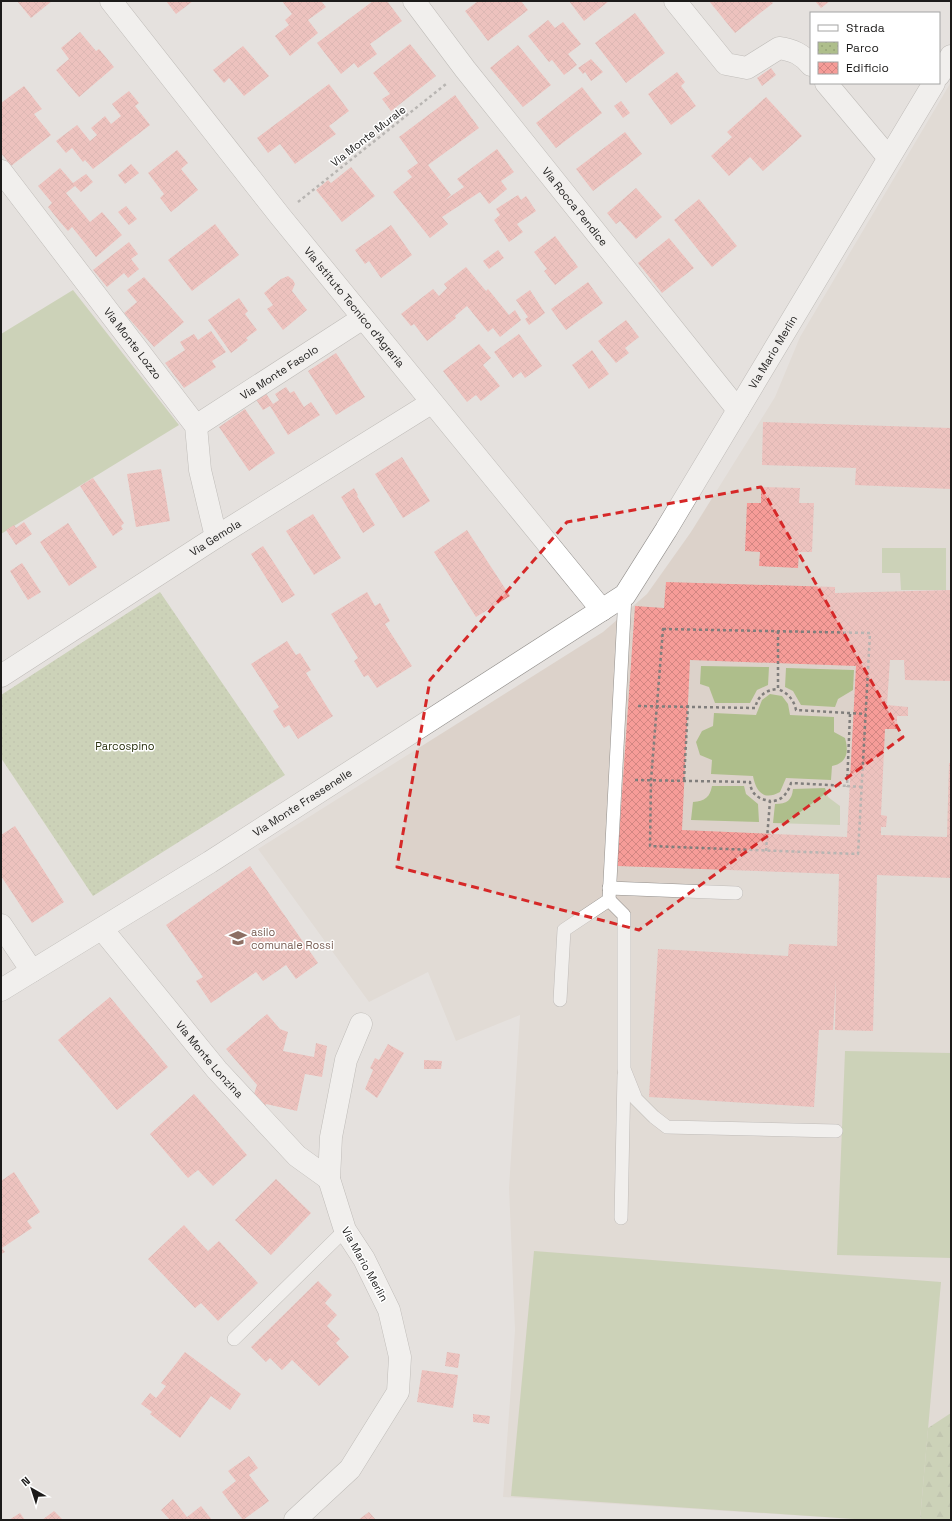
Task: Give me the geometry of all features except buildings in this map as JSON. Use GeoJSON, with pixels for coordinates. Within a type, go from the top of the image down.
{"type":"FeatureCollection","features":[{"type":"Feature","properties":{"kind":"street","name":"Via Istituto Tecnico d'Agraria"},"geometry":{"type":"LineString","coordinates":[[111,1],[280,216],[602,610]]}},
{"type":"Feature","properties":{"kind":"street","name":"Via Rocca Pendice"},"geometry":{"type":"LineString","coordinates":[[414,1],[466,70],[738,410]]}},
{"type":"Feature","properties":{"kind":"street"},"geometry":{"type":"LineString","coordinates":[[675,1],[726,64],[747,68],[779,48],[790,49],[804,56],[810,64]]}},
{"type":"Feature","properties":{"kind":"street"},"geometry":{"type":"LineString","coordinates":[[940,73],[951,56]]}},
{"type":"Feature","properties":{"kind":"street"},"geometry":{"type":"LineString","coordinates":[[827,84],[888,157]]}},
{"type":"Feature","properties":{"kind":"street","name":"Via Mario Merlin"},"geometry":{"type":"LineString","coordinates":[[602,610],[625,595],[933,84]]}},
{"type":"Feature","properties":{"kind":"street","name":"Via Monte Lozzo"},"geometry":{"type":"LineString","coordinates":[[1,171],[196,426]]}},
{"type":"Feature","properties":{"kind":"street","name":"Via Monte Fasolo"},"geometry":{"type":"LineString","coordinates":[[196,426],[363,318]]}},
{"type":"Feature","properties":{"kind":"street","name":"Via Gemola"},"geometry":{"type":"LineString","coordinates":[[1,676],[216,538],[432,403]]}},
{"type":"Feature","properties":{"kind":"street"},"geometry":{"type":"LineString","coordinates":[[196,426],[200,470],[216,538]]}},
{"type":"Feature","properties":{"kind":"street","name":"Via Monte Frassenelle"},"geometry":{"type":"LineString","coordinates":[[1,990],[217,857],[602,610]]}},
{"type":"Feature","properties":{"kind":"street"},"geometry":{"type":"LineString","coordinates":[[1,924],[32,971]]}},
{"type":"Feature","properties":{"kind":"street","name":"Via Monte Lonzina"},"geometry":{"type":"LineString","coordinates":[[102,929],[218,1070],[296,1156],[328,1179]]}},
{"type":"Feature","properties":{"kind":"street","name":"Via Mario Merlin"},"geometry":{"type":"LineString","coordinates":[[295,1520],[350,1469],[398,1392],[400,1357],[389,1310],[364,1259],[345,1230],[328,1179],[331,1137],[346,1060],[361,1024]]}},
{"type":"Feature","properties":{"kind":"lane"},"geometry":{"type":"LineString","coordinates":[[621,1218],[624,1069],[624,915],[609,894],[625,595]]}},
{"type":"Feature","properties":{"kind":"lane"},"geometry":{"type":"LineString","coordinates":[[560,1000],[564,930],[609,894],[736,893]]}},
{"type":"Feature","properties":{"kind":"lane"},"geometry":{"type":"LineString","coordinates":[[624,1069],[636,1099],[667,1126],[836,1131]]}},
{"type":"Feature","properties":{"kind":"lane"},"geometry":{"type":"LineString","coordinates":[[234,1339],[345,1230]]}},
{"type":"Feature","properties":{"kind":"path","name":"Via Monte Murale"},"geometry":{"type":"LineString","coordinates":[[280,216],[466,70]]}},
{"type":"Feature","properties":{"kind":"path"},"geometry":{"type":"LineString","coordinates":[[663,629],[870,633],[858,854],[650,846],[651,780],[656,705],[663,629]]}},
{"type":"Feature","properties":{"kind":"path"},"geometry":{"type":"LineString","coordinates":[[778,631],[778,689]]}},
{"type":"Feature","properties":{"kind":"path"},"geometry":{"type":"LineString","coordinates":[[620,706],[688,705],[755,708],[760,696],[771,690],[778,689],[784,691],[791,698],[796,710],[866,714]]}},
{"type":"Feature","properties":{"kind":"path"},"geometry":{"type":"LineString","coordinates":[[684,780],[688,705]]}},
{"type":"Feature","properties":{"kind":"path"},"geometry":{"type":"LineString","coordinates":[[848,786],[850,714]]}},
{"type":"Feature","properties":{"kind":"path"},"geometry":{"type":"LineString","coordinates":[[616,780],[750,782],[756,796],[760,800],[776,802],[786,794],[791,783],[862,787]]}},
{"type":"Feature","properties":{"kind":"path"},"geometry":{"type":"LineString","coordinates":[[766,851],[770,801]]}},
{"type":"Feature","properties":{"kind":"highlighted area"},"geometry":{"type":"Polygon","coordinates":[[[761,487],[903,737],[639,930],[397,867],[430,680],[567,522],[761,487]]]}},
{"type":"Feature","properties":{"kind":"shaded area"},"geometry":{"type":"Polygon","coordinates":[[[951,82],[951,1520],[867,1520],[503,1497],[515,1330],[509,1188],[520,1015],[456,1041],[428,972],[369,1002],[258,849],[603,632],[647,594],[691,532],[775,397],[800,337],[951,82]]]}},
{"type":"Feature","properties":{"kind":"green space"},"geometry":{"type":"Polygon","coordinates":[[[73,290],[179,425],[1,534],[1,334],[73,290]]]}},
{"type":"Feature","properties":{"kind":"green space"},"geometry":{"type":"Polygon","coordinates":[[[882,548],[946,548],[946,590],[901,590],[900,573],[882,573],[882,548]]]}},
{"type":"Feature","properties":{"kind":"green space","name":"Parcospino"},"geometry":{"type":"Polygon","coordinates":[[[160,592],[285,775],[93,896],[1,758],[1,695],[160,592]]]}},
{"type":"Feature","properties":{"kind":"green space"},"geometry":{"type":"Polygon","coordinates":[[[701,666],[769,667],[768,685],[757,690],[750,703],[715,703],[709,687],[700,684],[701,666]]]}},
{"type":"Feature","properties":{"kind":"green space"},"geometry":{"type":"Polygon","coordinates":[[[786,668],[854,670],[853,690],[838,699],[835,707],[801,705],[793,691],[785,687],[786,668]]]}},
{"type":"Feature","properties":{"kind":"green space"},"geometry":{"type":"Polygon","coordinates":[[[770,694],[782,696],[788,704],[790,715],[834,717],[834,732],[845,738],[847,752],[844,760],[837,765],[832,766],[831,780],[786,778],[780,792],[769,796],[762,793],[756,787],[753,776],[711,774],[712,760],[700,755],[696,742],[702,731],[713,726],[714,713],[756,715],[762,700],[770,694]]]}},
{"type":"Feature","properties":{"kind":"green space"},"geometry":{"type":"Polygon","coordinates":[[[712,786],[744,786],[746,794],[758,804],[759,822],[691,820],[693,802],[701,801],[706,798],[710,793],[712,786]]]}},
{"type":"Feature","properties":{"kind":"green space"},"geometry":{"type":"Polygon","coordinates":[[[825,788],[828,797],[840,806],[840,825],[773,823],[775,804],[788,801],[793,789],[825,788]]]}},
{"type":"Feature","properties":{"kind":"green space"},"geometry":{"type":"Polygon","coordinates":[[[845,1051],[951,1053],[951,1258],[837,1255],[845,1051]]]}},
{"type":"Feature","properties":{"kind":"green space"},"geometry":{"type":"Polygon","coordinates":[[[534,1251],[941,1282],[920,1520],[869,1520],[511,1496],[534,1251]]]}},
{"type":"Feature","properties":{"kind":"green space"},"geometry":{"type":"Polygon","coordinates":[[[951,1413],[951,1520],[920,1520],[928,1428],[951,1413]]]}},
{"type":"Feature","properties":{"kind":"place","name":"asilo comunale Rossi"},"geometry":{"type":"Point","coordinates":[238,938]}}]}
